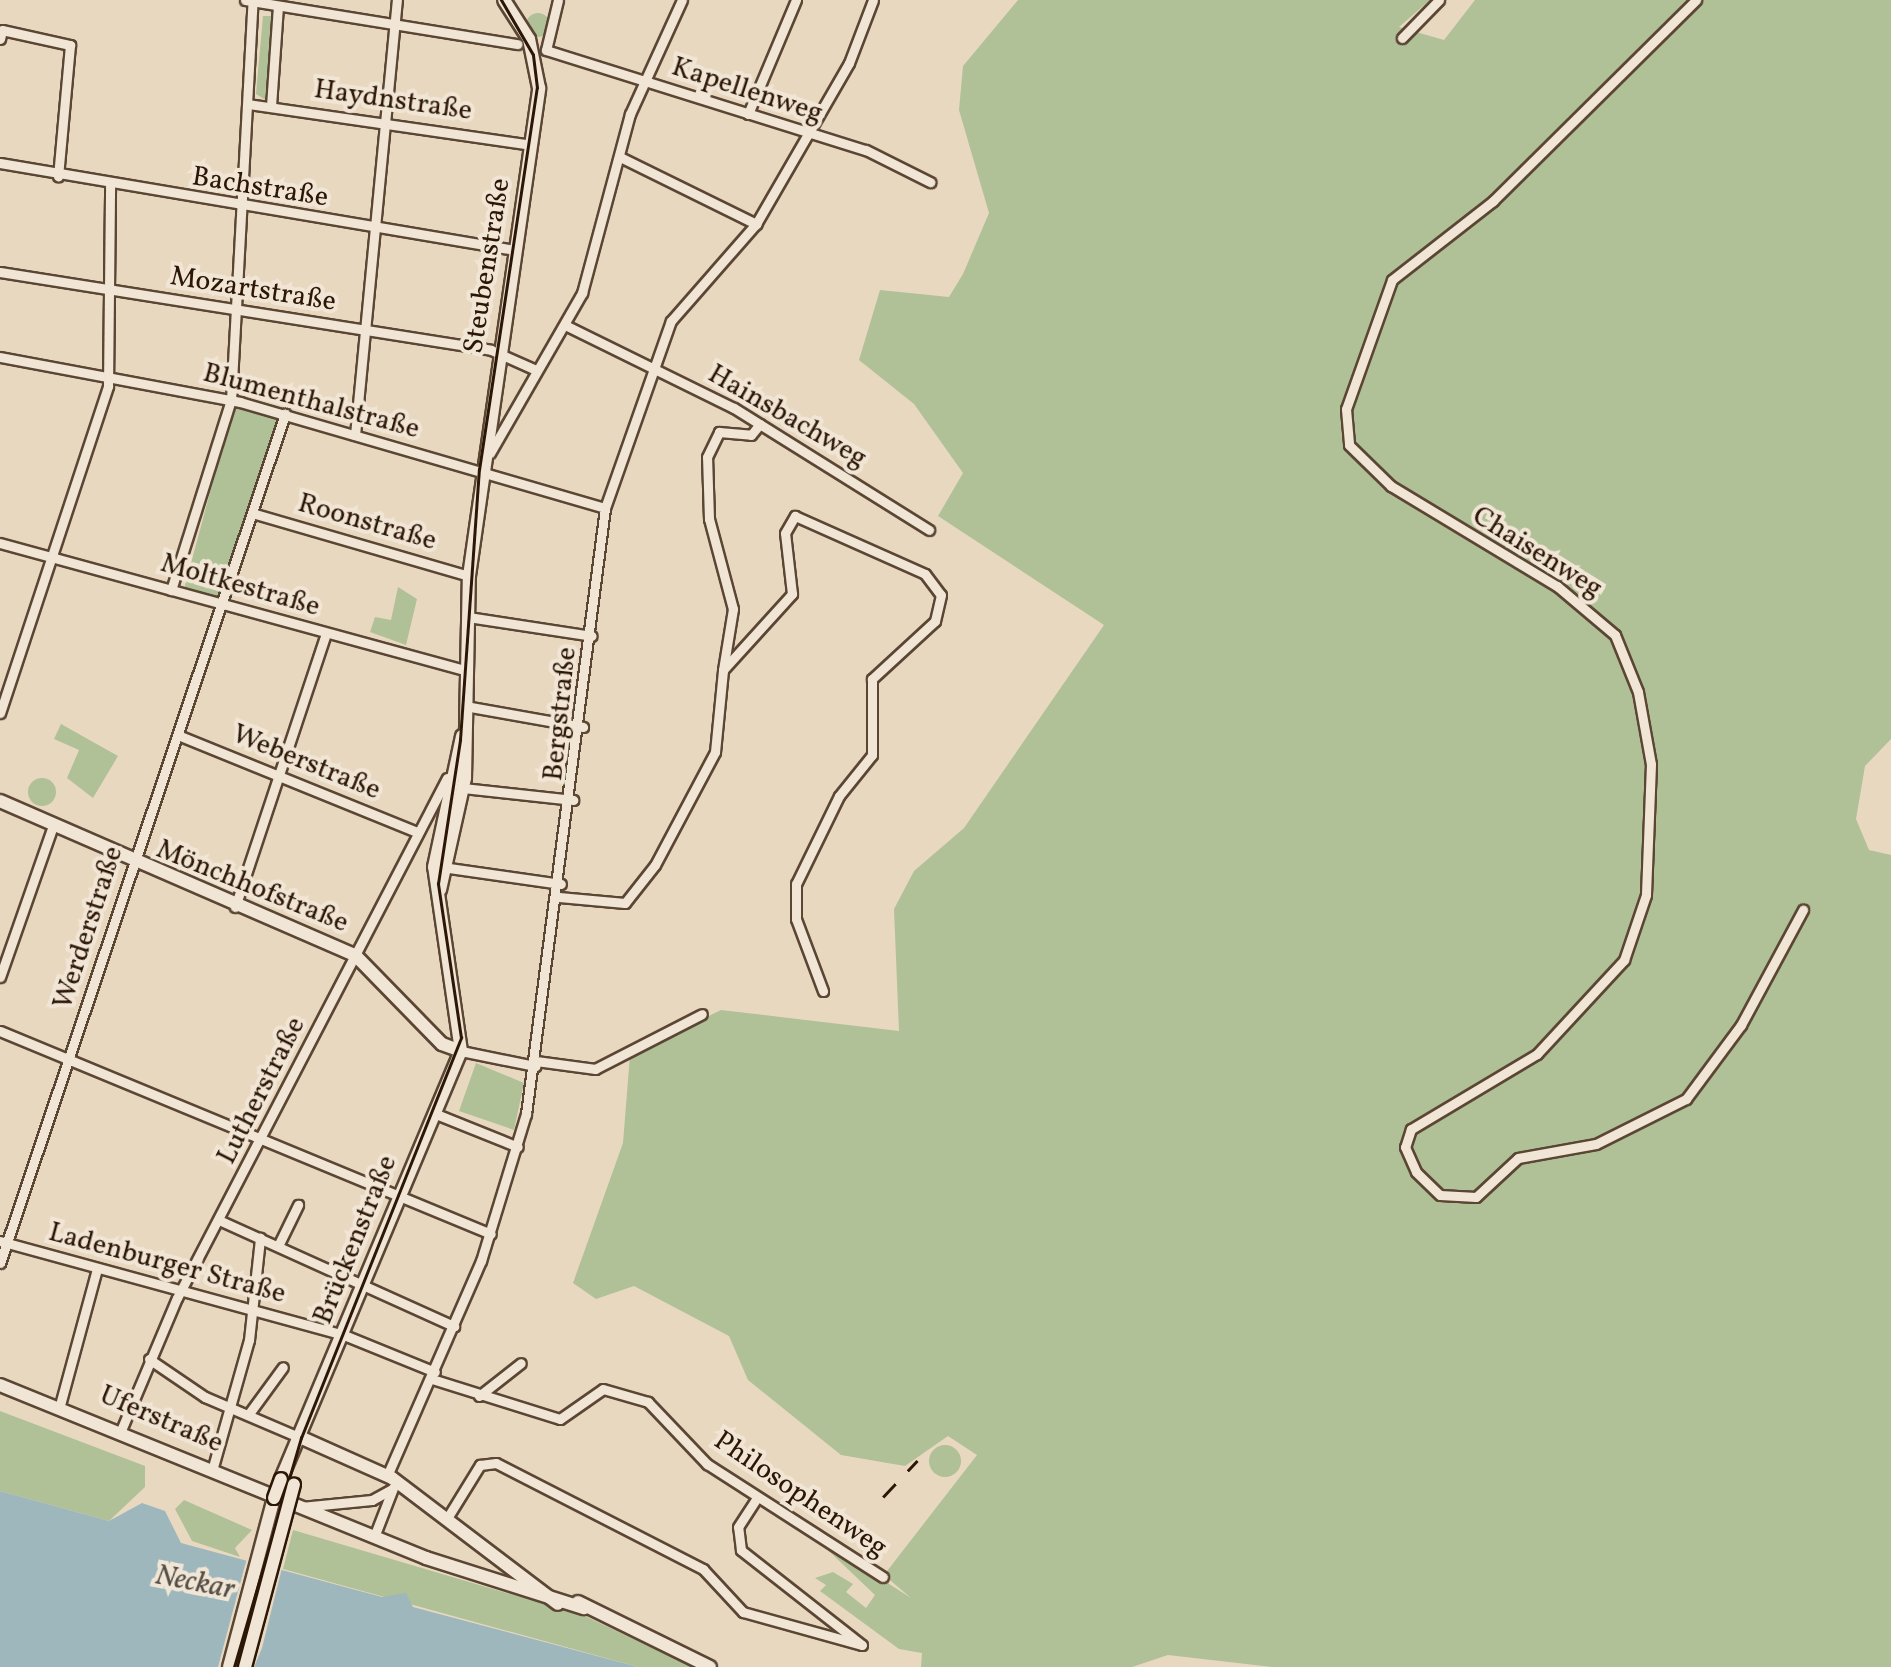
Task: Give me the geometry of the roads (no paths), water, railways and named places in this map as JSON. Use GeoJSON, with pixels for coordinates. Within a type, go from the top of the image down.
{"type":"FeatureCollection","features":[{"type":"Feature","properties":{"kind":"main road"},"geometry":{"type":"LineString","coordinates":[[504,0],[540,52]]}},
{"type":"Feature","properties":{"kind":"main road","name":"Steubenstraße"},"geometry":{"type":"LineString","coordinates":[[462,734],[468,671],[468,576],[531,145],[540,52]]}},
{"type":"Feature","properties":{"kind":"main road"},"geometry":{"type":"LineString","coordinates":[[461,1051],[434,855],[447,778],[462,734]]}},
{"type":"Feature","properties":{"kind":"main road"},"geometry":{"type":"LineString","coordinates":[[440,890],[449,868],[463,788],[462,734]]}},
{"type":"Feature","properties":{"kind":"main road","name":"Mönchhofstraße"},"geometry":{"type":"LineString","coordinates":[[0,801],[132,865],[356,956],[442,1044],[461,1051]]}},
{"type":"Feature","properties":{"kind":"main road","name":"Brückenstraße"},"geometry":{"type":"LineString","coordinates":[[287,1482],[461,1051]]}},
{"type":"Feature","properties":{"kind":"main road","name":"Uferstraße"},"geometry":{"type":"LineString","coordinates":[[0,1384],[122,1428],[305,1504],[374,1538],[558,1604],[584,1608]]}},
{"type":"Feature","properties":{"kind":"main road"},"geometry":{"type":"LineString","coordinates":[[300,1443],[392,1482],[558,1604]]}},
{"type":"Feature","properties":{"kind":"main road"},"geometry":{"type":"LineString","coordinates":[[229,1667],[287,1482]]}},
{"type":"Feature","properties":{"kind":"main road"},"geometry":{"type":"LineString","coordinates":[[244,1667],[287,1482]]}},
{"type":"Feature","properties":{"kind":"main road"},"geometry":{"type":"LineString","coordinates":[[532,1582],[710,1667]]}},
{"type":"Feature","properties":{"kind":"street"},"geometry":{"type":"LineString","coordinates":[[171,590],[232,400],[245,211],[250,0],[517,44]]}},
{"type":"Feature","properties":{"kind":"street"},"geometry":{"type":"LineString","coordinates":[[355,435],[397,0]]}},
{"type":"Feature","properties":{"kind":"street"},"geometry":{"type":"LineString","coordinates":[[540,52],[558,0]]}},
{"type":"Feature","properties":{"kind":"street"},"geometry":{"type":"LineString","coordinates":[[482,469],[564,324],[600,244],[642,80],[682,0]]}},
{"type":"Feature","properties":{"kind":"street"},"geometry":{"type":"LineString","coordinates":[[748,114],[796,0]]}},
{"type":"Feature","properties":{"kind":"street","name":"Bergstraße"},"geometry":{"type":"LineString","coordinates":[[374,1538],[398,1456],[491,1234],[518,1147],[536,1064],[574,800],[605,508],[676,314],[756,224],[807,135],[873,0]]}},
{"type":"Feature","properties":{"kind":"street"},"geometry":{"type":"LineString","coordinates":[[1402,38],[1439,0]]}},
{"type":"Feature","properties":{"kind":"street","name":"Chaisenweg"},"geometry":{"type":"LineString","coordinates":[[1696,0],[1493,201],[1392,280],[1344,419],[1354,452],[1400,493],[1600,619],[1625,652],[1642,709],[1652,779],[1648,874],[1624,960],[1537,1054],[1405,1139],[1416,1172],[1440,1194],[1470,1198],[1498,1182],[1518,1158],[1587,1147],[1681,1102],[1741,1025],[1803,910]]}},
{"type":"Feature","properties":{"kind":"street"},"geometry":{"type":"LineString","coordinates":[[270,106],[278,6]]}},
{"type":"Feature","properties":{"kind":"street"},"geometry":{"type":"LineString","coordinates":[[0,38],[2,30],[70,45],[58,176]]}},
{"type":"Feature","properties":{"kind":"street","name":"Kapellenweg"},"geometry":{"type":"LineString","coordinates":[[540,52],[874,153],[930,182]]}},
{"type":"Feature","properties":{"kind":"street","name":"Haydnstraße"},"geometry":{"type":"LineString","coordinates":[[248,104],[531,145]]}},
{"type":"Feature","properties":{"kind":"street"},"geometry":{"type":"LineString","coordinates":[[620,157],[756,224]]}},
{"type":"Feature","properties":{"kind":"street","name":"Bachstraße"},"geometry":{"type":"LineString","coordinates":[[0,163],[245,211],[515,250]]}},
{"type":"Feature","properties":{"kind":"street"},"geometry":{"type":"LineString","coordinates":[[0,713],[109,382],[115,292],[110,185]]}},
{"type":"Feature","properties":{"kind":"street","name":"Mozartstraße"},"geometry":{"type":"LineString","coordinates":[[0,272],[500,352],[536,370]]}},
{"type":"Feature","properties":{"kind":"street","name":"Hainsbachweg"},"geometry":{"type":"LineString","coordinates":[[564,324],[760,424],[928,530]]}},
{"type":"Feature","properties":{"kind":"street","name":"Blumenthalstraße"},"geometry":{"type":"LineString","coordinates":[[0,357],[109,382],[232,400],[482,469],[605,508]]}},
{"type":"Feature","properties":{"kind":"street","name":"Werderstraße"},"geometry":{"type":"LineString","coordinates":[[0,1264],[4,1242],[69,1060],[285,414]]}},
{"type":"Feature","properties":{"kind":"street"},"geometry":{"type":"LineString","coordinates":[[559,897],[624,903],[654,865],[715,752],[722,670],[718,658],[733,609],[709,519],[707,457],[719,432],[750,436],[760,424]]}},
{"type":"Feature","properties":{"kind":"street","name":"Roonstraße"},"geometry":{"type":"LineString","coordinates":[[252,512],[468,576]]}},
{"type":"Feature","properties":{"kind":"street"},"geometry":{"type":"LineString","coordinates":[[722,670],[792,594],[785,534],[796,516],[926,574],[941,595],[934,621],[872,679],[872,755],[839,796],[797,880],[796,920],[823,992]]}},
{"type":"Feature","properties":{"kind":"street","name":"Moltkestraße"},"geometry":{"type":"LineString","coordinates":[[0,543],[50,561],[468,671]]}},
{"type":"Feature","properties":{"kind":"street"},"geometry":{"type":"LineString","coordinates":[[468,617],[592,636]]}},
{"type":"Feature","properties":{"kind":"street"},"geometry":{"type":"LineString","coordinates":[[235,907],[282,778],[326,634]]}},
{"type":"Feature","properties":{"kind":"street"},"geometry":{"type":"LineString","coordinates":[[465,706],[583,727]]}},
{"type":"Feature","properties":{"kind":"street","name":"Weberstraße"},"geometry":{"type":"LineString","coordinates":[[178,735],[417,832]]}},
{"type":"Feature","properties":{"kind":"street","name":"Lutherstraße"},"geometry":{"type":"LineString","coordinates":[[122,1428],[182,1292],[447,778]]}},
{"type":"Feature","properties":{"kind":"street"},"geometry":{"type":"LineString","coordinates":[[463,788],[574,800]]}},
{"type":"Feature","properties":{"kind":"street"},"geometry":{"type":"LineString","coordinates":[[0,976],[53,826]]}},
{"type":"Feature","properties":{"kind":"street"},"geometry":{"type":"LineString","coordinates":[[449,868],[561,884]]}},
{"type":"Feature","properties":{"kind":"street"},"geometry":{"type":"LineString","coordinates":[[461,1051],[594,1069],[702,1014]]}},
{"type":"Feature","properties":{"kind":"street"},"geometry":{"type":"LineString","coordinates":[[0,1031],[491,1234]]}},
{"type":"Feature","properties":{"kind":"street"},"geometry":{"type":"LineString","coordinates":[[436,1114],[518,1147]]}},
{"type":"Feature","properties":{"kind":"street"},"geometry":{"type":"LineString","coordinates":[[278,1246],[298,1205]]}},
{"type":"Feature","properties":{"kind":"street"},"geometry":{"type":"LineString","coordinates":[[221,1221],[454,1326]]}},
{"type":"Feature","properties":{"kind":"street"},"geometry":{"type":"LineString","coordinates":[[213,1468],[253,1311],[260,1238]]}},
{"type":"Feature","properties":{"kind":"street","name":"Ladenburger Straße"},"geometry":{"type":"LineString","coordinates":[[4,1242],[344,1335],[435,1372]]}},
{"type":"Feature","properties":{"kind":"street"},"geometry":{"type":"LineString","coordinates":[[60,1405],[96,1269]]}},
{"type":"Feature","properties":{"kind":"street"},"geometry":{"type":"LineString","coordinates":[[150,1359],[228,1407],[300,1443]]}},
{"type":"Feature","properties":{"kind":"street"},"geometry":{"type":"LineString","coordinates":[[484,1398],[521,1363]]}},
{"type":"Feature","properties":{"kind":"street"},"geometry":{"type":"LineString","coordinates":[[248,1415],[283,1367]]}},
{"type":"Feature","properties":{"kind":"street","name":"Philosophenweg"},"geometry":{"type":"LineString","coordinates":[[435,1372],[484,1398],[563,1419],[598,1391],[638,1398],[756,1498],[883,1577]]}},
{"type":"Feature","properties":{"kind":"street"},"geometry":{"type":"LineString","coordinates":[[446,1520],[491,1462],[704,1569],[743,1612],[862,1645],[821,1622],[796,1588],[737,1545],[756,1498]]}},
{"type":"Feature","properties":{"kind":"street","name":"Uferstraße"},"geometry":{"type":"LineString","coordinates":[[305,1504],[364,1501],[392,1482]]}},
{"type":"Feature","properties":{"kind":"water","name":"Neckar"},"geometry":{"type":"Polygon","coordinates":[[[0,1491],[109,1521],[142,1503],[165,1511],[181,1543],[382,1597],[406,1593],[413,1607],[638,1667],[0,1667],[0,1491]]]}},
{"type":"Feature","properties":{"kind":"tram line"},"geometry":{"type":"LineString","coordinates":[[234,1667],[301,1438],[461,1038],[438,884],[460,740],[479,470],[537,88],[533,55],[501,0]]}},
{"type":"Feature","properties":{"kind":"railway"},"geometry":{"type":"LineString","coordinates":[[883,1497],[917,1461]]}}]}
